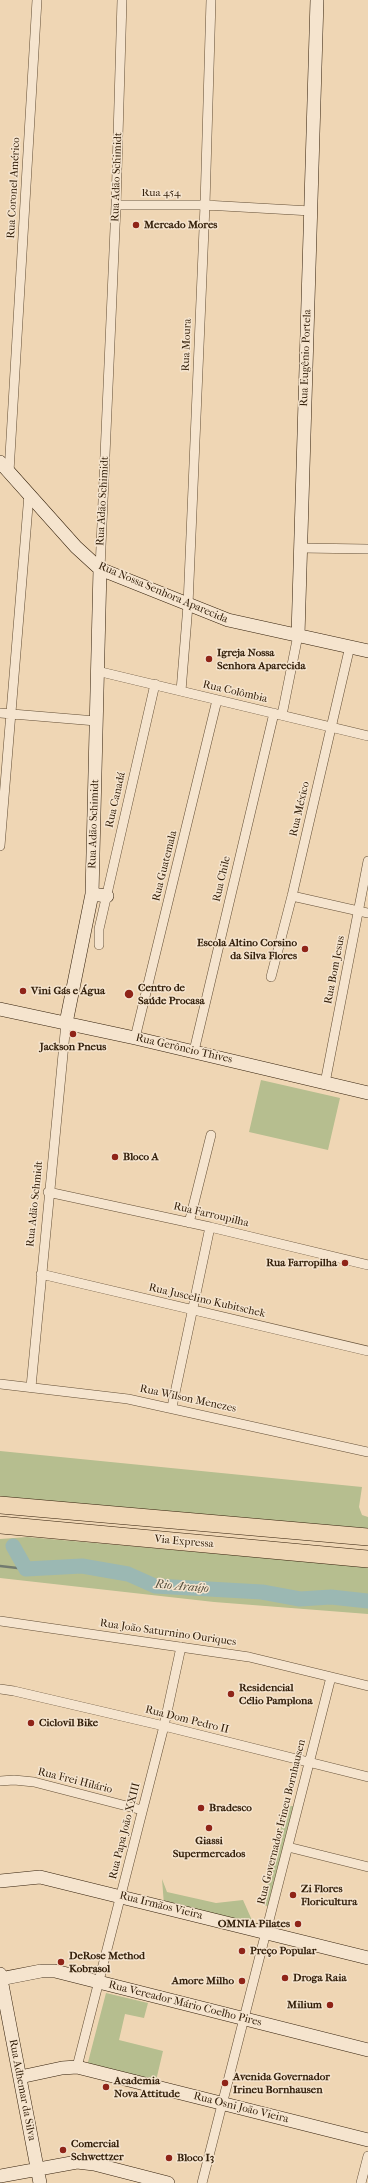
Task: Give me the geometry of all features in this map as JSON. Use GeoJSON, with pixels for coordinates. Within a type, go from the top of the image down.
{"type":"FeatureCollection","features":[{"type":"Feature","properties":{"kind":"highway","name":"Via Expressa"},"geometry":{"type":"LineString","coordinates":[[0,1505],[366,1536]]}},
{"type":"Feature","properties":{"kind":"highway","name":"Via Expressa"},"geometry":{"type":"LineString","coordinates":[[0,1525],[368,1559]]}},
{"type":"Feature","properties":{"kind":"highway"},"geometry":{"type":"LineString","coordinates":[[0,1534],[48,1530]]}},
{"type":"Feature","properties":{"kind":"street","name":"Rua Coronel Américo"},"geometry":{"type":"LineString","coordinates":[[9,472],[37,0]]}},
{"type":"Feature","properties":{"kind":"street","name":"Rua Adão Schimidt"},"geometry":{"type":"LineString","coordinates":[[66,1023],[92,894],[100,569],[116,205],[122,0]]}},
{"type":"Feature","properties":{"kind":"street","name":"Rua Moura"},"geometry":{"type":"LineString","coordinates":[[181,691],[188,605],[205,205],[210,0]]}},
{"type":"Feature","properties":{"kind":"street","name":"Rua Eugênio Portela"},"geometry":{"type":"LineString","coordinates":[[278,714],[298,635],[317,0]]}},
{"type":"Feature","properties":{"kind":"street","name":"Rua 454"},"geometry":{"type":"LineString","coordinates":[[116,205],[205,205],[311,211]]}},
{"type":"Feature","properties":{"kind":"street","name":"Rua Nossa Senhora Aparecida"},"geometry":{"type":"LineString","coordinates":[[0,462],[76,547],[100,569],[228,620],[368,651]]}},
{"type":"Feature","properties":{"kind":"street"},"geometry":{"type":"LineString","coordinates":[[0,846],[29,494]]}},
{"type":"Feature","properties":{"kind":"street"},"geometry":{"type":"LineString","coordinates":[[301,548],[368,549]]}},
{"type":"Feature","properties":{"kind":"street","name":"Rua México"},"geometry":{"type":"LineString","coordinates":[[271,977],[292,896],[350,646]]}},
{"type":"Feature","properties":{"kind":"street","name":"Rua Colômbia"},"geometry":{"type":"LineString","coordinates":[[97,671],[368,736]]}},
{"type":"Feature","properties":{"kind":"street","name":"Rua Canadá"},"geometry":{"type":"LineString","coordinates":[[99,945],[99,930],[155,684]]}},
{"type":"Feature","properties":{"kind":"street","name":"Rua Guatemala"},"geometry":{"type":"LineString","coordinates":[[135,1038],[217,700]]}},
{"type":"Feature","properties":{"kind":"street"},"geometry":{"type":"LineString","coordinates":[[0,713],[96,721]]}},
{"type":"Feature","properties":{"kind":"street","name":"Rua Chile"},"geometry":{"type":"LineString","coordinates":[[194,1051],[278,714]]}},
{"type":"Feature","properties":{"kind":"street","name":"Rua Bom Jesus"},"geometry":{"type":"LineString","coordinates":[[325,1082],[368,861]]}},
{"type":"Feature","properties":{"kind":"street"},"geometry":{"type":"LineString","coordinates":[[92,894],[107,896]]}},
{"type":"Feature","properties":{"kind":"street"},"geometry":{"type":"LineString","coordinates":[[292,896],[368,913]]}},
{"type":"Feature","properties":{"kind":"street","name":"Rua Gerôncio Thives"},"geometry":{"type":"LineString","coordinates":[[0,1009],[194,1051],[368,1093]]}},
{"type":"Feature","properties":{"kind":"street","name":"Rua Adão Schmidt"},"geometry":{"type":"LineString","coordinates":[[31,1387],[48,1192],[66,1023]]}},
{"type":"Feature","properties":{"kind":"street"},"geometry":{"type":"LineString","coordinates":[[189,1222],[211,1136]]}},
{"type":"Feature","properties":{"kind":"street","name":"Rua Farroupilha"},"geometry":{"type":"LineString","coordinates":[[48,1192],[189,1222],[368,1265]]}},
{"type":"Feature","properties":{"kind":"street"},"geometry":{"type":"LineString","coordinates":[[172,1407],[210,1227]]}},
{"type":"Feature","properties":{"kind":"street","name":"Rua Juscelino Kubitschek"},"geometry":{"type":"LineString","coordinates":[[41,1274],[368,1351]]}},
{"type":"Feature","properties":{"kind":"street","name":"Rua Wilson Menezes"},"geometry":{"type":"LineString","coordinates":[[0,1384],[100,1394],[172,1407],[368,1452]]}},
{"type":"Feature","properties":{"kind":"street","name":"Rua João Saturnino Ouriques"},"geometry":{"type":"LineString","coordinates":[[0,1621],[249,1657],[368,1686]]}},
{"type":"Feature","properties":{"kind":"street","name":"Rua Papa João XXIII"},"geometry":{"type":"LineString","coordinates":[[77,2068],[164,1726],[180,1647]]}},
{"type":"Feature","properties":{"kind":"street","name":"Rua Governador Irineu Bornhausen"},"geometry":{"type":"LineString","coordinates":[[202,2183],[331,1677]]}},
{"type":"Feature","properties":{"kind":"street","name":"Rua Dom Pedro II"},"geometry":{"type":"LineString","coordinates":[[0,1689],[164,1726],[368,1777]]}},
{"type":"Feature","properties":{"kind":"street","name":"Rua Frei Hilário"},"geometry":{"type":"LineString","coordinates":[[0,1781],[14,1780],[34,1782],[142,1810]]}},
{"type":"Feature","properties":{"kind":"street"},"geometry":{"type":"LineString","coordinates":[[288,1847],[368,1867]]}},
{"type":"Feature","properties":{"kind":"street","name":"Rua Irmãos Vieira"},"geometry":{"type":"LineString","coordinates":[[0,1881],[40,1876],[368,1958]]}},
{"type":"Feature","properties":{"kind":"street","name":"Rua Vereador Mário Coelho Pires"},"geometry":{"type":"LineString","coordinates":[[0,1977],[47,1970],[368,2050]]}},
{"type":"Feature","properties":{"kind":"street","name":"Rua Adhemar da Silva"},"geometry":{"type":"LineString","coordinates":[[0,1977],[40,2183]]}},
{"type":"Feature","properties":{"kind":"street","name":"Rua Osni João Vieira"},"geometry":{"type":"LineString","coordinates":[[20,2076],[62,2068],[77,2068],[368,2140]]}},
{"type":"Feature","properties":{"kind":"street"},"geometry":{"type":"LineString","coordinates":[[361,2183],[368,2156]]}},
{"type":"Feature","properties":{"kind":"street"},"geometry":{"type":"LineString","coordinates":[[0,2176],[85,2162],[168,2183]]}},
{"type":"Feature","properties":{"kind":"green space"},"geometry":{"type":"Polygon","coordinates":[[[261,1080],[340,1098],[328,1150],[249,1132],[261,1080]]]}},
{"type":"Feature","properties":{"kind":"green space"},"geometry":{"type":"Polygon","coordinates":[[[0,1451],[362,1487],[359,1507],[362,1515],[368,1517],[368,1532],[0,1497],[0,1451]]]}},
{"type":"Feature","properties":{"kind":"green space"},"geometry":{"type":"Polygon","coordinates":[[[27,1537],[368,1567],[368,1614],[214,1602],[0,1578],[0,1539],[27,1537]]]}},
{"type":"Feature","properties":{"kind":"green space"},"geometry":{"type":"Polygon","coordinates":[[[286,1806],[294,1806],[268,1906],[262,1905],[286,1806]]]}},
{"type":"Feature","properties":{"kind":"green space"},"geometry":{"type":"Polygon","coordinates":[[[162,1879],[167,1892],[216,1903],[243,1900],[255,1927],[164,1905],[162,1879]]]}},
{"type":"Feature","properties":{"kind":"green space"},"geometry":{"type":"Polygon","coordinates":[[[106,1993],[148,2003],[144,2018],[125,2014],[119,2040],[163,2051],[155,2085],[87,2066],[106,1993]]]}},
{"type":"Feature","properties":{"kind":"waterway","name":"Rio Araújo"},"geometry":{"type":"LineString","coordinates":[[13,1546],[26,1569],[82,1566],[128,1574],[155,1586],[262,1592],[300,1599],[331,1597],[368,1601]]}},
{"type":"Feature","properties":{"kind":"waterway"},"geometry":{"type":"LineString","coordinates":[[0,1566],[26,1569]]}},
{"type":"Feature","properties":{"kind":"place","name":"Mercado Mores"},"geometry":{"type":"Point","coordinates":[136,225]}},
{"type":"Feature","properties":{"kind":"place","name":"Igreja Nossa Senhora Aparecida"},"geometry":{"type":"Point","coordinates":[209,659]}},
{"type":"Feature","properties":{"kind":"place","name":"Escola Altino Corsino da Silva Flores"},"geometry":{"type":"Point","coordinates":[305,949]}},
{"type":"Feature","properties":{"kind":"place","name":"Vini Gás e Água"},"geometry":{"type":"Point","coordinates":[23,991]}},
{"type":"Feature","properties":{"kind":"place","name":"Centro de Saúde Procasa"},"geometry":{"type":"Point","coordinates":[129,994]}},
{"type":"Feature","properties":{"kind":"place","name":"Jackson Pneus"},"geometry":{"type":"Point","coordinates":[73,1034]}},
{"type":"Feature","properties":{"kind":"place","name":"Bloco A"},"geometry":{"type":"Point","coordinates":[115,1157]}},
{"type":"Feature","properties":{"kind":"place","name":"Rua Farropilha"},"geometry":{"type":"Point","coordinates":[345,1263]}},
{"type":"Feature","properties":{"kind":"place","name":"Residencial Célio Pamplona"},"geometry":{"type":"Point","coordinates":[231,1694]}},
{"type":"Feature","properties":{"kind":"place","name":"Ciclovil Bike"},"geometry":{"type":"Point","coordinates":[31,1723]}},
{"type":"Feature","properties":{"kind":"place","name":"Bradesco"},"geometry":{"type":"Point","coordinates":[201,1808]}},
{"type":"Feature","properties":{"kind":"place","name":"Giassi Supermercados"},"geometry":{"type":"Point","coordinates":[209,1828]}},
{"type":"Feature","properties":{"kind":"place","name":"Zi Flores Floricultura"},"geometry":{"type":"Point","coordinates":[293,1895]}},
{"type":"Feature","properties":{"kind":"place","name":"OMNIA Pilates"},"geometry":{"type":"Point","coordinates":[298,1924]}},
{"type":"Feature","properties":{"kind":"place","name":"Preço Popular"},"geometry":{"type":"Point","coordinates":[242,1951]}},
{"type":"Feature","properties":{"kind":"place","name":"DeRose Method Kobrasol"},"geometry":{"type":"Point","coordinates":[61,1962]}},
{"type":"Feature","properties":{"kind":"place","name":"Droga Raia"},"geometry":{"type":"Point","coordinates":[285,1978]}},
{"type":"Feature","properties":{"kind":"place","name":"Amore Milho"},"geometry":{"type":"Point","coordinates":[242,1981]}},
{"type":"Feature","properties":{"kind":"place","name":"Milium"},"geometry":{"type":"Point","coordinates":[330,2005]}},
{"type":"Feature","properties":{"kind":"place","name":"Avenida Governador Irineu Bornhausen"},"geometry":{"type":"Point","coordinates":[225,2083]}},
{"type":"Feature","properties":{"kind":"place","name":"Academia Nova Attitude"},"geometry":{"type":"Point","coordinates":[106,2087]}},
{"type":"Feature","properties":{"kind":"place","name":"Comercial Schwettzer"},"geometry":{"type":"Point","coordinates":[63,2150]}},
{"type":"Feature","properties":{"kind":"place","name":"Bloco I3"},"geometry":{"type":"Point","coordinates":[169,2158]}}]}
